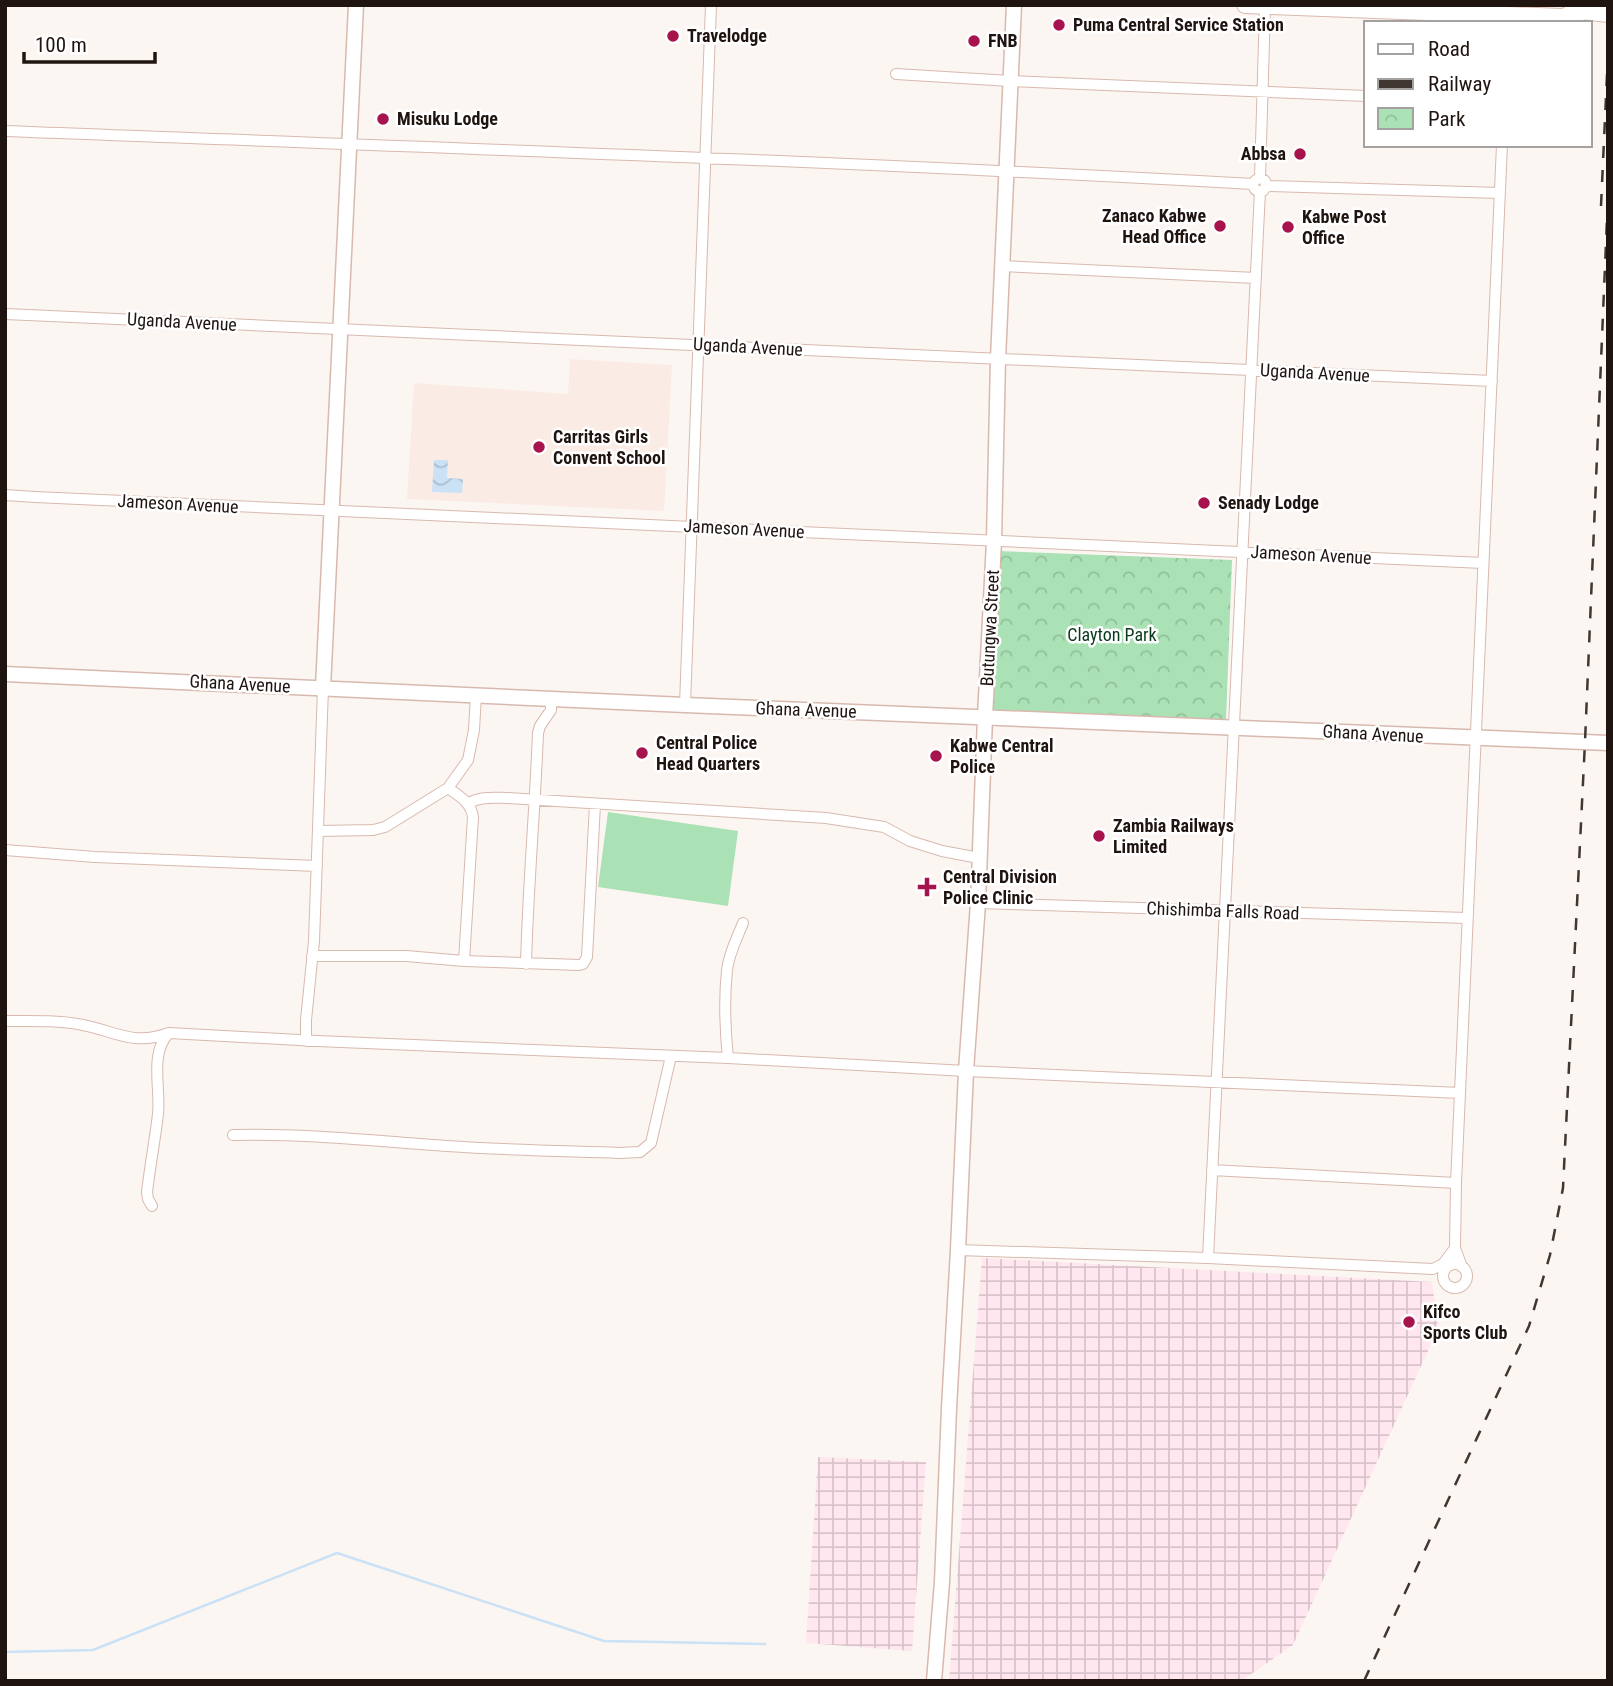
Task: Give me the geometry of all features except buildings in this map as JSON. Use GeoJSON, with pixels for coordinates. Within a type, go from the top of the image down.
{"type":"FeatureCollection","features":[{"type":"Feature","properties":{"kind":"highway"},"geometry":{"type":"LineString","coordinates":[[1245,5],[1508,19],[1562,17],[1582,12]]}},
{"type":"Feature","properties":{"kind":"highway"},"geometry":{"type":"LineString","coordinates":[[1541,5],[1608,14]]}},
{"type":"Feature","properties":{"kind":"main road"},"geometry":{"type":"LineString","coordinates":[[323,688],[356,5]]}},
{"type":"Feature","properties":{"kind":"main road","name":"Butungwa Street"},"geometry":{"type":"LineString","coordinates":[[934,1681],[942,1582],[966,1071],[978,903],[1014,5]]}},
{"type":"Feature","properties":{"kind":"main road","name":"Ghana Avenue"},"geometry":{"type":"LineString","coordinates":[[5,674],[1608,743]]}},
{"type":"Feature","properties":{"kind":"street"},"geometry":{"type":"LineString","coordinates":[[685,705],[711,5]]}},
{"type":"Feature","properties":{"kind":"street"},"geometry":{"type":"LineString","coordinates":[[1208,1258],[1256,278],[1265,6]]}},
{"type":"Feature","properties":{"kind":"street"},"geometry":{"type":"LineString","coordinates":[[895,74],[1364,96]]}},
{"type":"Feature","properties":{"kind":"street"},"geometry":{"type":"LineString","coordinates":[[5,131],[705,157],[1006,170],[1260,185],[1500,192]]}},
{"type":"Feature","properties":{"kind":"street"},"geometry":{"type":"LineString","coordinates":[[1452,1253],[1466,1277],[1458,1288],[1444,1283],[1440,1273],[1452,1253],[1456,1183],[1502,147]]}},
{"type":"Feature","properties":{"kind":"street"},"geometry":{"type":"LineString","coordinates":[[1002,267],[1256,278]]}},
{"type":"Feature","properties":{"kind":"street","name":"Uganda Avenue"},"geometry":{"type":"LineString","coordinates":[[5,314],[1492,381]]}},
{"type":"Feature","properties":{"kind":"street","name":"Jameson Avenue"},"geometry":{"type":"LineString","coordinates":[[5,495],[1483,563]]}},
{"type":"Feature","properties":{"kind":"street"},"geometry":{"type":"LineString","coordinates":[[306,1041],[317,866],[323,688]]}},
{"type":"Feature","properties":{"kind":"street"},"geometry":{"type":"LineString","coordinates":[[318,831],[373,830],[385,827],[448,788],[468,760],[474,730],[476,695]]}},
{"type":"Feature","properties":{"kind":"street"},"geometry":{"type":"LineString","coordinates":[[526,964],[528,881],[538,733],[551,710],[551,698]]}},
{"type":"Feature","properties":{"kind":"street"},"geometry":{"type":"LineString","coordinates":[[448,788],[469,803],[473,817],[464,961]]}},
{"type":"Feature","properties":{"kind":"street"},"geometry":{"type":"LineString","coordinates":[[469,803],[485,797],[826,818],[884,827],[910,841],[979,858]]}},
{"type":"Feature","properties":{"kind":"street"},"geometry":{"type":"LineString","coordinates":[[312,956],[406,956],[526,964],[583,964],[586,961],[595,804]]}},
{"type":"Feature","properties":{"kind":"street"},"geometry":{"type":"LineString","coordinates":[[5,850],[95,857],[317,866]]}},
{"type":"Feature","properties":{"kind":"street","name":"Chishimba Falls Road"},"geometry":{"type":"LineString","coordinates":[[978,903],[1468,918]]}},
{"type":"Feature","properties":{"kind":"street"},"geometry":{"type":"LineString","coordinates":[[728,1058],[725,1028],[727,968],[743,923]]}},
{"type":"Feature","properties":{"kind":"street"},"geometry":{"type":"LineString","coordinates":[[5,1021],[82,1025],[133,1038],[154,1038],[169,1033],[1460,1093]]}},
{"type":"Feature","properties":{"kind":"street"},"geometry":{"type":"LineString","coordinates":[[152,1206],[147,1196],[158,1110],[156,1081],[161,1043],[169,1033]]}},
{"type":"Feature","properties":{"kind":"street"},"geometry":{"type":"LineString","coordinates":[[233,1135],[265,1134],[448,1146],[640,1152],[651,1143],[671,1056]]}},
{"type":"Feature","properties":{"kind":"street"},"geometry":{"type":"LineString","coordinates":[[1212,1170],[1456,1183]]}},
{"type":"Feature","properties":{"kind":"street"},"geometry":{"type":"LineString","coordinates":[[958,1250],[1208,1258],[1440,1273],[1452,1264],[1462,1267]]}},
{"type":"Feature","properties":{"kind":"shaded area","name":"Carritas Girls Convent School"},"geometry":{"type":"Polygon","coordinates":[[[570,359],[672,365],[664,511],[407,499],[414,383],[568,394],[570,359]]]}},
{"type":"Feature","properties":{"kind":"shaded area"},"geometry":{"type":"Polygon","coordinates":[[[982,1258],[1432,1282],[1438,1329],[1293,1645],[1241,1681],[949,1681],[982,1258]]]}},
{"type":"Feature","properties":{"kind":"shaded area"},"geometry":{"type":"Polygon","coordinates":[[[818,1457],[926,1462],[912,1651],[806,1643],[818,1457]]]}},
{"type":"Feature","properties":{"kind":"green space","name":"Clayton Park"},"geometry":{"type":"Polygon","coordinates":[[[997,551],[1232,560],[1226,720],[991,711],[997,551]]]}},
{"type":"Feature","properties":{"kind":"green space"},"geometry":{"type":"Polygon","coordinates":[[[608,812],[738,831],[728,906],[598,887],[608,812]]]}},
{"type":"Feature","properties":{"kind":"water"},"geometry":{"type":"Polygon","coordinates":[[[434,460],[448,460],[447,478],[463,479],[462,493],[432,492],[434,460]]]}},
{"type":"Feature","properties":{"kind":"waterway"},"geometry":{"type":"LineString","coordinates":[[5,1652],[93,1650],[337,1553],[604,1641],[765,1644]]}},
{"type":"Feature","properties":{"kind":"railway"},"geometry":{"type":"LineString","coordinates":[[1601,206],[1608,53]]}},
{"type":"Feature","properties":{"kind":"railway"},"geometry":{"type":"LineString","coordinates":[[1364,1681],[1529,1326],[1550,1255],[1563,1188],[1608,195]]}},
{"type":"Feature","properties":{"kind":"place","name":"Puma Central Service Station"},"geometry":{"type":"Point","coordinates":[1059,25]}},
{"type":"Feature","properties":{"kind":"place","name":"Travelodge"},"geometry":{"type":"Point","coordinates":[673,36]}},
{"type":"Feature","properties":{"kind":"place","name":"FNB"},"geometry":{"type":"Point","coordinates":[974,41]}},
{"type":"Feature","properties":{"kind":"place","name":"Misuku Lodge"},"geometry":{"type":"Point","coordinates":[383,119]}},
{"type":"Feature","properties":{"kind":"place","name":"Abbsa"},"geometry":{"type":"Point","coordinates":[1300,154]}},
{"type":"Feature","properties":{"kind":"place","name":"Zanaco Kabwe Head Office"},"geometry":{"type":"Point","coordinates":[1220,226]}},
{"type":"Feature","properties":{"kind":"place","name":"Kabwe Post Office"},"geometry":{"type":"Point","coordinates":[1288,227]}},
{"type":"Feature","properties":{"kind":"place","name":"Carritas Girls Convent School"},"geometry":{"type":"Point","coordinates":[539,447]}},
{"type":"Feature","properties":{"kind":"place","name":"Senady Lodge"},"geometry":{"type":"Point","coordinates":[1204,503]}},
{"type":"Feature","properties":{"kind":"place","name":"Central Police Head Quarters"},"geometry":{"type":"Point","coordinates":[642,753]}},
{"type":"Feature","properties":{"kind":"place","name":"Kabwe Central Police"},"geometry":{"type":"Point","coordinates":[936,756]}},
{"type":"Feature","properties":{"kind":"place","name":"Zambia Railways Limited"},"geometry":{"type":"Point","coordinates":[1099,836]}},
{"type":"Feature","properties":{"kind":"place","name":"Central Division Police Clinic"},"geometry":{"type":"Point","coordinates":[927,887]}},
{"type":"Feature","properties":{"kind":"place","name":"Kifco Sports Club"},"geometry":{"type":"Point","coordinates":[1409,1322]}}]}
